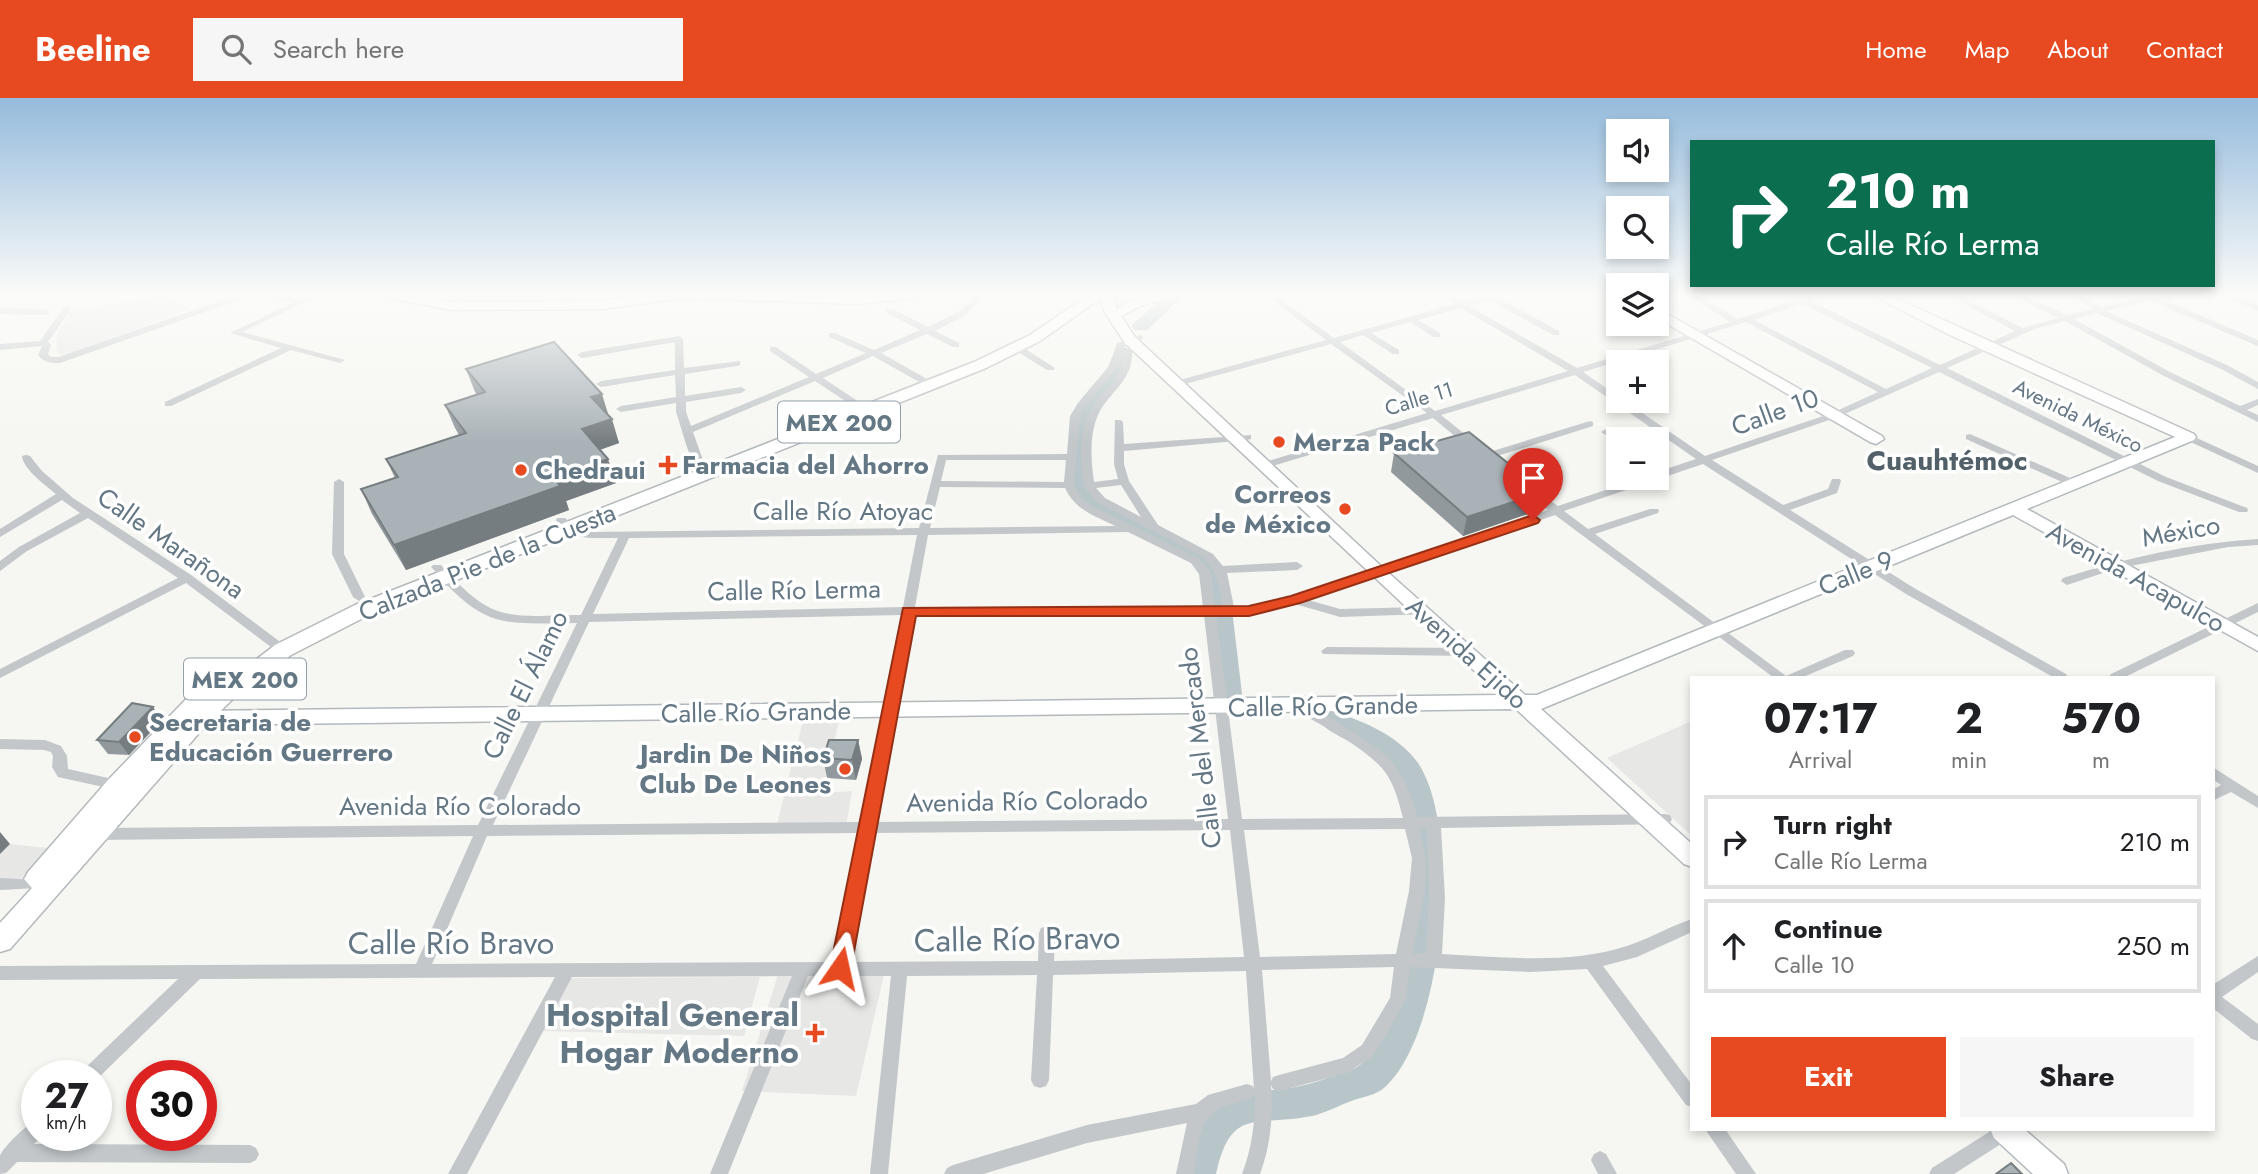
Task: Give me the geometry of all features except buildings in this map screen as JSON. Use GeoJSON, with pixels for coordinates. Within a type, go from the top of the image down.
{"type":"FeatureCollection","features":[{"type":"Feature","properties":{"kind":"main road","name":"Calzada Pie de la Cuesta"},"geometry":{"type":"LineString","coordinates":[[704,471],[924,381],[1005,343]]}},
{"type":"Feature","properties":{"kind":"main road","name":"Calzada Pie de la Cuesta"},"geometry":{"type":"LineString","coordinates":[[0,919],[177,719],[208,691],[359,597],[441,572],[565,525],[961,374],[1025,343]]}},
{"type":"Feature","properties":{"kind":"main road","name":"Calzada Pie de la Cuesta"},"geometry":{"type":"LineString","coordinates":[[0,941],[199,718],[278,647],[441,572]]}},
{"type":"Feature","properties":{"kind":"street"},"geometry":{"type":"LineString","coordinates":[[0,346],[40,343]]}},
{"type":"Feature","properties":{"kind":"street"},"geometry":{"type":"LineString","coordinates":[[43,343],[47,345],[43,355],[49,360],[72,356],[108,343]]}},
{"type":"Feature","properties":{"kind":"street"},"geometry":{"type":"LineString","coordinates":[[271,343],[340,360]]}},
{"type":"Feature","properties":{"kind":"street"},"geometry":{"type":"LineString","coordinates":[[582,355],[653,343]]}},
{"type":"Feature","properties":{"kind":"street"},"geometry":{"type":"LineString","coordinates":[[679,343],[681,411],[704,471]]}},
{"type":"Feature","properties":{"kind":"street"},"geometry":{"type":"LineString","coordinates":[[852,343],[924,381]]}},
{"type":"Feature","properties":{"kind":"street"},"geometry":{"type":"LineString","coordinates":[[687,430],[896,343]]}},
{"type":"Feature","properties":{"kind":"street"},"geometry":{"type":"LineString","coordinates":[[936,484],[1069,485],[1075,416],[1081,405],[1114,367],[1120,345],[1129,343]]}},
{"type":"Feature","properties":{"kind":"street"},"geometry":{"type":"LineString","coordinates":[[1134,343],[1127,352],[1129,364],[1125,374],[1092,416],[1087,437],[1088,486],[1101,500],[1209,556],[1221,570],[1219,611]]}},
{"type":"Feature","properties":{"kind":"street","name":"Avenida Ejido"},"geometry":{"type":"LineString","coordinates":[[1136,343],[1658,819],[1690,843]]}},
{"type":"Feature","properties":{"kind":"street"},"geometry":{"type":"LineString","coordinates":[[1180,383],[1323,343]]}},
{"type":"Feature","properties":{"kind":"street"},"geometry":{"type":"LineString","coordinates":[[1334,343],[1435,415],[1497,464]]}},
{"type":"Feature","properties":{"kind":"street"},"geometry":{"type":"LineString","coordinates":[[1382,343],[1396,352]]}},
{"type":"Feature","properties":{"kind":"street"},"geometry":{"type":"LineString","coordinates":[[1527,343],[1575,371],[1706,461],[1871,567],[2060,676]]}},
{"type":"Feature","properties":{"kind":"street","name":"Calle 11"},"geometry":{"type":"LineString","coordinates":[[1268,464],[1670,343]]}},
{"type":"Feature","properties":{"kind":"street"},"geometry":{"type":"LineString","coordinates":[[1712,343],[1876,439]]}},
{"type":"Feature","properties":{"kind":"street"},"geometry":{"type":"LineString","coordinates":[[1786,343],[1887,393]]}},
{"type":"Feature","properties":{"kind":"street","name":"Avenida México"},"geometry":{"type":"LineString","coordinates":[[1888,343],[2128,462],[2190,491],[2242,510]]}},
{"type":"Feature","properties":{"kind":"street"},"geometry":{"type":"LineString","coordinates":[[1980,343],[2258,470]]}},
{"type":"Feature","properties":{"kind":"street","name":"Calle 10"},"geometry":{"type":"LineString","coordinates":[[1669,469],[1706,461],[1835,415],[1996,343]]}},
{"type":"Feature","properties":{"kind":"street"},"geometry":{"type":"LineString","coordinates":[[2112,343],[2258,419]]}},
{"type":"Feature","properties":{"kind":"street"},"geometry":{"type":"LineString","coordinates":[[2172,343],[2258,386]]}},
{"type":"Feature","properties":{"kind":"street"},"geometry":{"type":"LineString","coordinates":[[168,404],[288,348]]}},
{"type":"Feature","properties":{"kind":"street"},"geometry":{"type":"LineString","coordinates":[[1018,348],[1051,368]]}},
{"type":"Feature","properties":{"kind":"street"},"geometry":{"type":"LineString","coordinates":[[773,349],[859,406]]}},
{"type":"Feature","properties":{"kind":"street"},"geometry":{"type":"LineString","coordinates":[[601,384],[737,363]]}},
{"type":"Feature","properties":{"kind":"street"},"geometry":{"type":"LineString","coordinates":[[621,409],[741,390]]}},
{"type":"Feature","properties":{"kind":"street"},"geometry":{"type":"LineString","coordinates":[[2241,409],[2258,402]]}},
{"type":"Feature","properties":{"kind":"street"},"geometry":{"type":"LineString","coordinates":[[1118,422],[1119,464],[1124,481],[1154,528]]}},
{"type":"Feature","properties":{"kind":"street"},"geometry":{"type":"LineString","coordinates":[[1487,456],[1590,424]]}},
{"type":"Feature","properties":{"kind":"street"},"geometry":{"type":"LineString","coordinates":[[1970,437],[2075,484]]}},
{"type":"Feature","properties":{"kind":"street","name":"Calle 9"},"geometry":{"type":"LineString","coordinates":[[1531,703],[2188,437]]}},
{"type":"Feature","properties":{"kind":"street"},"geometry":{"type":"LineString","coordinates":[[1118,448],[1240,438]]}},
{"type":"Feature","properties":{"kind":"street"},"geometry":{"type":"LineString","coordinates":[[840,968],[869,828],[923,533],[942,457],[1071,457]]}},
{"type":"Feature","properties":{"kind":"street","name":"Calle Marañona"},"geometry":{"type":"LineString","coordinates":[[26,458],[35,470],[86,513],[109,524],[187,578],[278,647]]}},
{"type":"Feature","properties":{"kind":"street"},"geometry":{"type":"LineString","coordinates":[[1517,480],[1780,676]]}},
{"type":"Feature","properties":{"kind":"street"},"geometry":{"type":"LineString","coordinates":[[1088,486],[1124,481]]}},
{"type":"Feature","properties":{"kind":"street"},"geometry":{"type":"LineString","coordinates":[[1782,509],[1833,491],[1836,481]]}},
{"type":"Feature","properties":{"kind":"street"},"geometry":{"type":"LineString","coordinates":[[339,482],[338,554],[359,597]]}},
{"type":"Feature","properties":{"kind":"street","name":"Calle del Mercado"},"geometry":{"type":"LineString","coordinates":[[1069,485],[1076,500],[1082,505],[1201,566],[1219,611],[1222,707],[1253,962],[1255,1092],[1264,1117],[1259,1152],[1251,1174]]}},
{"type":"Feature","properties":{"kind":"street","name":"Calle 10"},"geometry":{"type":"LineString","coordinates":[[1382,569],[1557,512],[1613,490]]}},
{"type":"Feature","properties":{"kind":"street"},"geometry":{"type":"LineString","coordinates":[[0,534],[64,494]]}},
{"type":"Feature","properties":{"kind":"street","name":"Avenida Acapulco"},"geometry":{"type":"LineString","coordinates":[[2013,508],[2258,645]]}},
{"type":"Feature","properties":{"kind":"street"},"geometry":{"type":"LineString","coordinates":[[1586,533],[1654,511]]}},
{"type":"Feature","properties":{"kind":"street"},"geometry":{"type":"LineString","coordinates":[[0,566],[23,549],[86,513]]}},
{"type":"Feature","properties":{"kind":"street","name":"Calle Río Atoyac"},"geometry":{"type":"LineString","coordinates":[[565,525],[575,533],[589,535],[1130,529]]}},
{"type":"Feature","properties":{"kind":"street","name":"Calle El Álamo"},"geometry":{"type":"LineString","coordinates":[[421,972],[483,830],[625,535]]}},
{"type":"Feature","properties":{"kind":"street","name":"México"},"geometry":{"type":"LineString","coordinates":[[2067,581],[2113,566],[2228,544],[2258,542]]}},
{"type":"Feature","properties":{"kind":"street"},"geometry":{"type":"LineString","coordinates":[[1221,570],[1297,566]]}},
{"type":"Feature","properties":{"kind":"street","name":"Avenida Ejido"},"geometry":{"type":"LineString","coordinates":[[1382,569],[1422,611],[1467,652],[1531,703]]}},
{"type":"Feature","properties":{"kind":"street","name":"Calle Río Lerma"},"geometry":{"type":"LineString","coordinates":[[441,572],[481,612],[496,618],[518,620],[909,611],[1219,611],[1265,608],[1382,569]]}},
{"type":"Feature","properties":{"kind":"street"},"geometry":{"type":"LineString","coordinates":[[0,674],[187,578]]}},
{"type":"Feature","properties":{"kind":"street"},"geometry":{"type":"LineString","coordinates":[[1294,600],[1340,613],[1422,611]]}},
{"type":"Feature","properties":{"kind":"street"},"geometry":{"type":"LineString","coordinates":[[2117,676],[2258,607]]}},
{"type":"Feature","properties":{"kind":"street"},"geometry":{"type":"LineString","coordinates":[[1327,651],[1467,652]]}},
{"type":"Feature","properties":{"kind":"street"},"geometry":{"type":"LineString","coordinates":[[1794,676],[1849,653]]}},
{"type":"Feature","properties":{"kind":"street","name":"Calle Río Grande"},"geometry":{"type":"LineString","coordinates":[[199,718],[1531,703]]}},
{"type":"Feature","properties":{"kind":"street"},"geometry":{"type":"LineString","coordinates":[[1300,706],[1378,756],[1390,768],[1406,801],[1423,823],[1437,898],[1430,960]]}},
{"type":"Feature","properties":{"kind":"street"},"geometry":{"type":"LineString","coordinates":[[0,744],[45,745],[56,749],[60,756],[59,767],[64,774],[117,785]]}},
{"type":"Feature","properties":{"kind":"street"},"geometry":{"type":"LineString","coordinates":[[2215,775],[2258,803]]}},
{"type":"Feature","properties":{"kind":"street"},"geometry":{"type":"LineString","coordinates":[[2215,794],[2231,785]]}},
{"type":"Feature","properties":{"kind":"street","name":"Avenida Ejido"},"geometry":{"type":"LineString","coordinates":[[1658,819],[1690,856]]}},
{"type":"Feature","properties":{"kind":"street","name":"Avenida Río Colorado"},"geometry":{"type":"LineString","coordinates":[[96,834],[1658,819]]}},
{"type":"Feature","properties":{"kind":"street"},"geometry":{"type":"LineString","coordinates":[[1279,1083],[1347,1065],[1360,1058],[1368,1051],[1398,999],[1417,891],[1423,823]]}},
{"type":"Feature","properties":{"kind":"street"},"geometry":{"type":"LineString","coordinates":[[0,884],[32,884]]}},
{"type":"Feature","properties":{"kind":"street","name":"Calle Río Bravo"},"geometry":{"type":"LineString","coordinates":[[0,973],[1047,968],[1406,960],[1531,965],[1591,962],[1631,952],[1690,926]]}},
{"type":"Feature","properties":{"kind":"street"},"geometry":{"type":"LineString","coordinates":[[1040,1080],[1047,933]]}},
{"type":"Feature","properties":{"kind":"street"},"geometry":{"type":"LineString","coordinates":[[1591,962],[1690,1096]]}},
{"type":"Feature","properties":{"kind":"street"},"geometry":{"type":"LineString","coordinates":[[2215,992],[2258,963]]}},
{"type":"Feature","properties":{"kind":"street"},"geometry":{"type":"LineString","coordinates":[[719,1174],[803,968]]}},
{"type":"Feature","properties":{"kind":"street"},"geometry":{"type":"LineString","coordinates":[[879,1174],[900,968]]}},
{"type":"Feature","properties":{"kind":"street"},"geometry":{"type":"LineString","coordinates":[[457,1174],[567,971]]}},
{"type":"Feature","properties":{"kind":"street"},"geometry":{"type":"LineString","coordinates":[[105,1060],[195,973]]}},
{"type":"Feature","properties":{"kind":"street"},"geometry":{"type":"LineString","coordinates":[[2215,1001],[2258,1034]]}},
{"type":"Feature","properties":{"kind":"street"},"geometry":{"type":"LineString","coordinates":[[954,1174],[1087,1134],[1200,1112],[1214,1101],[1255,1092]]}},
{"type":"Feature","properties":{"kind":"street"},"geometry":{"type":"LineString","coordinates":[[1185,1174],[1193,1129],[1200,1112]]}},
{"type":"Feature","properties":{"kind":"street"},"geometry":{"type":"LineString","coordinates":[[1715,1131],[1747,1174]]}},
{"type":"Feature","properties":{"kind":"street"},"geometry":{"type":"LineString","coordinates":[[1938,1174],[2001,1131]]}},
{"type":"Feature","properties":{"kind":"street"},"geometry":{"type":"LineString","coordinates":[[2001,1131],[2036,1174]]}},
{"type":"Feature","properties":{"kind":"street"},"geometry":{"type":"LineString","coordinates":[[2001,1131],[2054,1174]]}},
{"type":"Feature","properties":{"kind":"street"},"geometry":{"type":"LineString","coordinates":[[6,1160],[21,1145]]}},
{"type":"Feature","properties":{"kind":"street"},"geometry":{"type":"LineString","coordinates":[[6,1160],[250,1154]]}},
{"type":"Feature","properties":{"kind":"shaded area"},"geometry":{"type":"Polygon","coordinates":[[[56,343],[100,343],[72,354],[60,355],[56,343]]]}},
{"type":"Feature","properties":{"kind":"shaded area"},"geometry":{"type":"Polygon","coordinates":[[[804,717],[840,717],[822,793],[852,791],[846,826],[777,824],[804,717]]]}},
{"type":"Feature","properties":{"kind":"shaded area"},"geometry":{"type":"Polygon","coordinates":[[[1690,722],[1690,834],[1607,758],[1690,722]]]}},
{"type":"Feature","properties":{"kind":"shaded area"},"geometry":{"type":"Polygon","coordinates":[[[0,843],[48,848],[11,890],[0,889],[0,843]]]}},
{"type":"Feature","properties":{"kind":"shaded area","name":"Hospital General Hogar Moderno"},"geometry":{"type":"Polygon","coordinates":[[[779,971],[884,975],[856,1096],[742,1091],[779,971]]]}},
{"type":"Feature","properties":{"kind":"shaded area"},"geometry":{"type":"Polygon","coordinates":[[[760,977],[744,1036],[541,1031],[567,978],[760,977]]]}},
{"type":"Feature","properties":{"kind":"waterway"},"geometry":{"type":"LineString","coordinates":[[1123,351],[1117,368],[1084,413],[1080,447],[1080,490],[1093,503],[1200,558],[1212,569],[1219,601],[1229,694]]}},
{"type":"Feature","properties":{"kind":"waterway"},"geometry":{"type":"LineString","coordinates":[[1198,1174],[1204,1148],[1212,1130],[1223,1118],[1251,1107],[1319,1098],[1365,1081],[1374,1075],[1387,1057],[1404,1025],[1418,969],[1427,895],[1428,858],[1419,793],[1408,770],[1392,753],[1333,721]]}},
{"type":"Feature","properties":{"kind":"place","name":"Merza Pack"},"geometry":{"type":"Point","coordinates":[1279,442]}},
{"type":"Feature","properties":{"kind":"place","name":"Farmacia del Ahorro"},"geometry":{"type":"Point","coordinates":[668,465]}},
{"type":"Feature","properties":{"kind":"place","name":"Chedraui"},"geometry":{"type":"Point","coordinates":[521,470]}},
{"type":"Feature","properties":{"kind":"place","name":"Correos de México"},"geometry":{"type":"Point","coordinates":[1345,509]}},
{"type":"Feature","properties":{"kind":"place","name":"Secretaria de Educación Guerrero"},"geometry":{"type":"Point","coordinates":[135,737]}},
{"type":"Feature","properties":{"kind":"place","name":"Jardin De Niños Club De Leones"},"geometry":{"type":"Point","coordinates":[845,769]}},
{"type":"Feature","properties":{"kind":"place","name":"Hospital General Hogar Moderno"},"geometry":{"type":"Point","coordinates":[815,1033]}},
{"type":"Feature","properties":{"kind":"district","name":"Cuauhtémoc"},"geometry":{"type":"Point","coordinates":[1947,460]}},
{"type":"Feature","properties":{"kind":"route"},"geometry":{"type":"LineString","coordinates":[[840,968],[909,611],[1249,611],[1294,600],[1533,520]]}}]}
